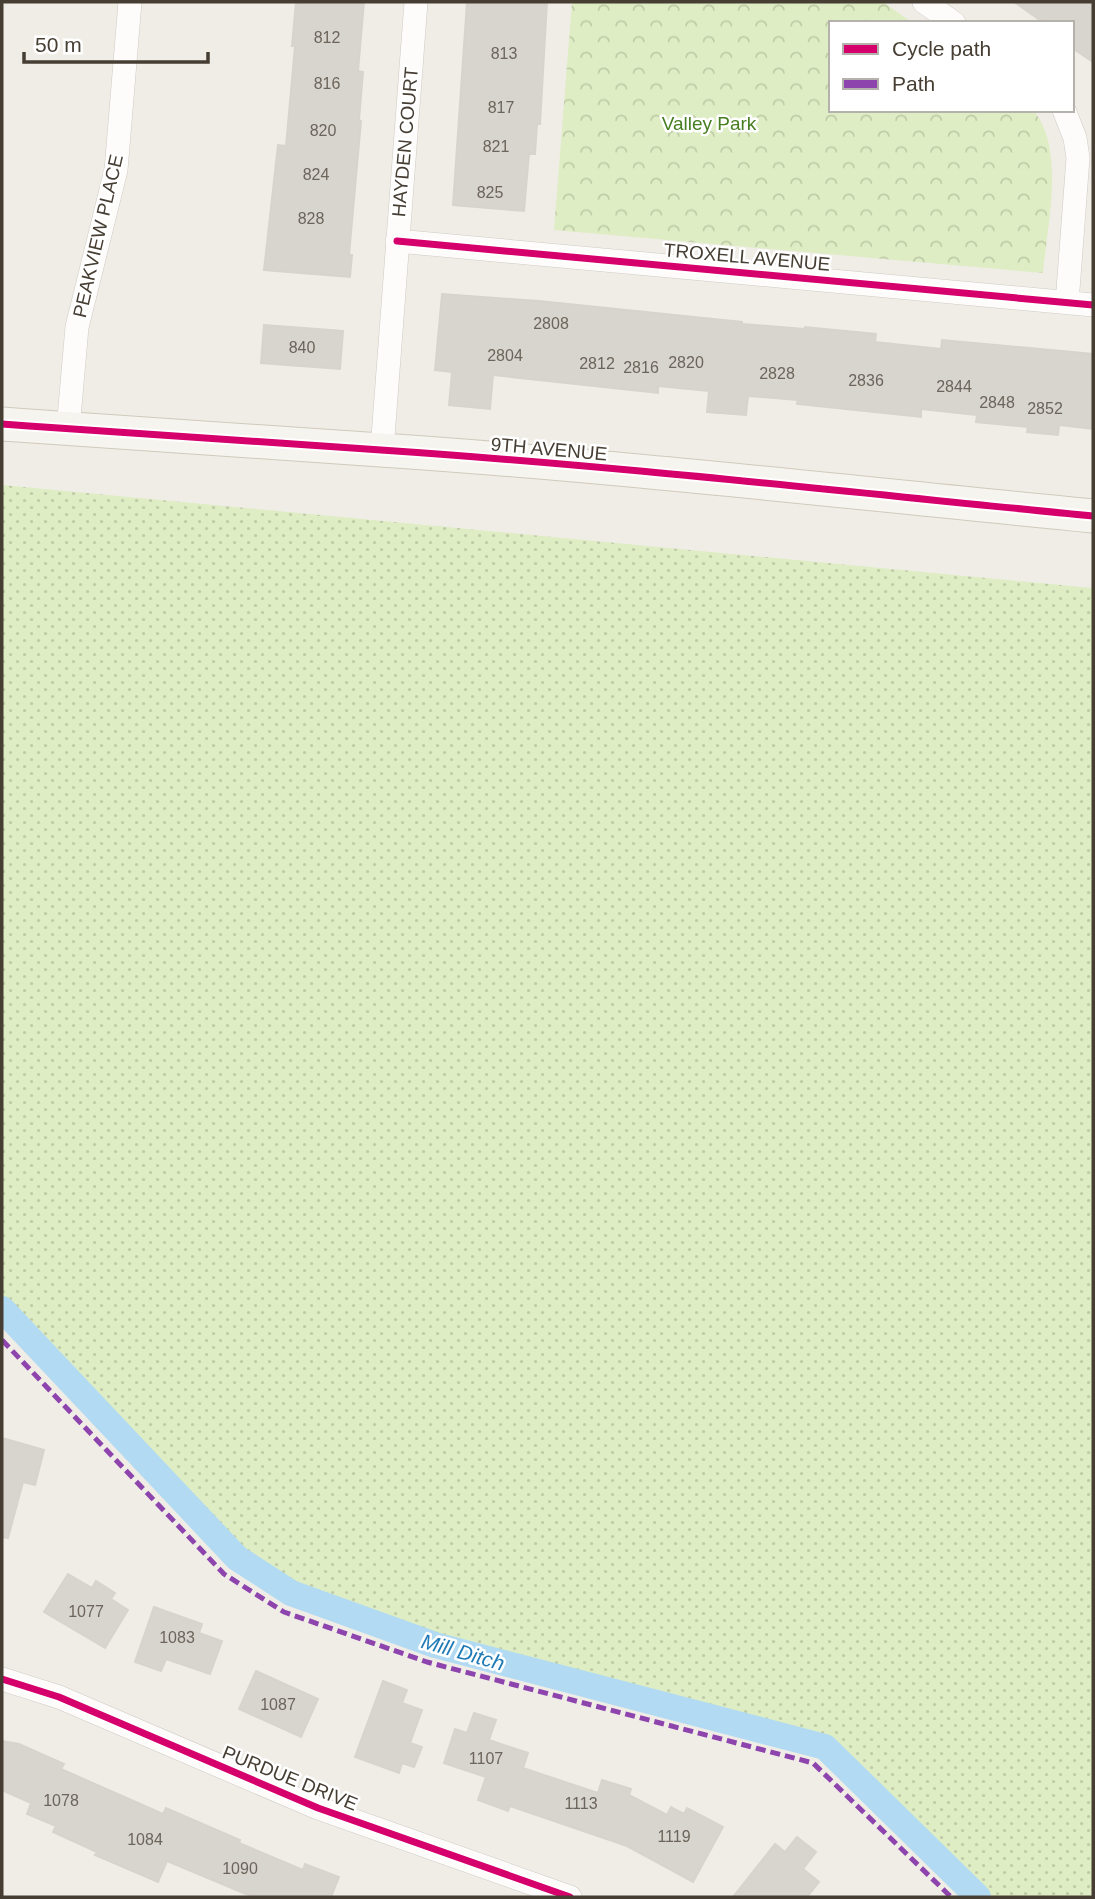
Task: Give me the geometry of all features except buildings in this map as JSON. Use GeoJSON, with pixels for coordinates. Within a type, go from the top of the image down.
{"type":"FeatureCollection","features":[{"type":"Feature","properties":{"kind":"main road","name":"9TH AVENUE"},"geometry":{"type":"LineString","coordinates":[[2,424],[382,450],[1093,516]]}},
{"type":"Feature","properties":{"kind":"street","name":"PEAKVIEW PLACE"},"geometry":{"type":"LineString","coordinates":[[68,429],[76,334],[116,170],[131,2]]}},
{"type":"Feature","properties":{"kind":"street","name":"HAYDEN COURT"},"geometry":{"type":"LineString","coordinates":[[382,450],[416,2]]}},
{"type":"Feature","properties":{"kind":"street"},"geometry":{"type":"LineString","coordinates":[[924,2],[951,21]]}},
{"type":"Feature","properties":{"kind":"street"},"geometry":{"type":"LineString","coordinates":[[1065,112],[1075,138],[1078,158],[1067,303]]}},
{"type":"Feature","properties":{"kind":"street","name":"TROXELL AVENUE"},"geometry":{"type":"LineString","coordinates":[[397,241],[1093,305]]}},
{"type":"Feature","properties":{"kind":"street","name":"PURDUE DRIVE"},"geometry":{"type":"LineString","coordinates":[[2,1679],[59,1697],[318,1808],[570,1897]]}},
{"type":"Feature","properties":{"kind":"green space","name":"Valley Park"},"geometry":{"type":"Polygon","coordinates":[[[572,2],[883,2],[910,21],[829,21],[829,112],[1034,112],[1043,126],[1049,145],[1052,188],[1043,273],[554,230],[572,2]]]}},
{"type":"Feature","properties":{"kind":"green space"},"geometry":{"type":"Polygon","coordinates":[[[2,485],[1093,588],[1093,1897],[987,1897],[821,1733],[430,1638],[296,1585],[249,1557],[2,1296],[2,485]]]}},
{"type":"Feature","properties":{"kind":"waterway","name":"Mill Ditch"},"geometry":{"type":"LineString","coordinates":[[2,1309],[237,1558],[291,1593],[435,1645],[825,1747],[978,1897]]}},
{"type":"Feature","properties":{"kind":"marked path"},"geometry":{"type":"LineString","coordinates":[[2,1340],[224,1574],[284,1612],[427,1662],[813,1763],[951,1897]]}},
{"type":"Feature","properties":{"kind":"cycle path"},"geometry":{"type":"LineString","coordinates":[[397,241],[1093,305]]}},
{"type":"Feature","properties":{"kind":"cycle path"},"geometry":{"type":"LineString","coordinates":[[2,424],[559,464],[1093,516]]}},
{"type":"Feature","properties":{"kind":"cycle path"},"geometry":{"type":"LineString","coordinates":[[2,1679],[59,1697],[318,1808],[570,1897]]}}]}
